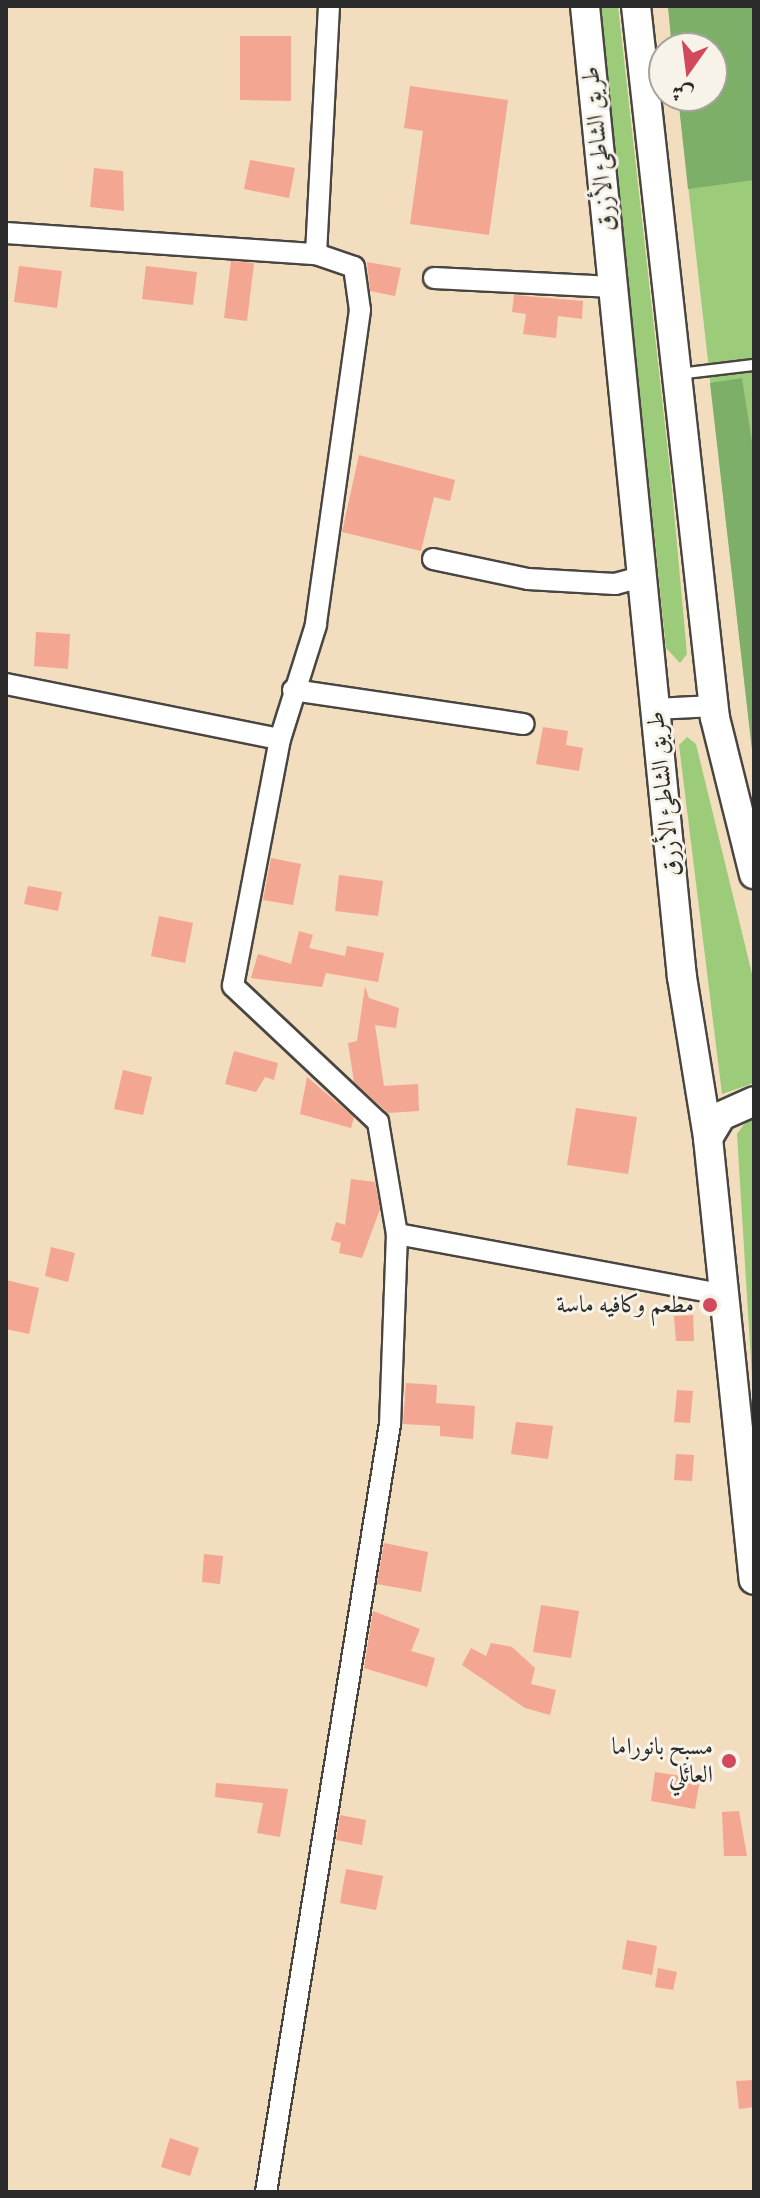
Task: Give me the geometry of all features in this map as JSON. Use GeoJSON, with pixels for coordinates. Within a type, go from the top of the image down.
{"type":"FeatureCollection","features":[{"type":"Feature","properties":{"kind":"main road","name":"طريق الشاطئ الأزرق"},"geometry":{"type":"LineString","coordinates":[[585,6],[682,977],[708,1138],[721,1294],[754,1580]]}},
{"type":"Feature","properties":{"kind":"main road"},"geometry":{"type":"LineString","coordinates":[[636,6],[714,706],[754,874]]}},
{"type":"Feature","properties":{"kind":"main road"},"geometry":{"type":"LineString","coordinates":[[708,1138],[721,1116],[754,1101]]}},
{"type":"Feature","properties":{"kind":"street"},"geometry":{"type":"LineString","coordinates":[[316,254],[329,6]]}},
{"type":"Feature","properties":{"kind":"street"},"geometry":{"type":"LineString","coordinates":[[6,233],[316,254],[354,267],[360,310],[316,625],[280,739],[233,986],[378,1122],[397,1234],[390,1424],[266,2192]]}},
{"type":"Feature","properties":{"kind":"street"},"geometry":{"type":"LineString","coordinates":[[434,278],[613,287]]}},
{"type":"Feature","properties":{"kind":"street"},"geometry":{"type":"LineString","coordinates":[[433,559],[528,579],[615,584],[642,577]]}},
{"type":"Feature","properties":{"kind":"street"},"geometry":{"type":"LineString","coordinates":[[6,684],[280,739]]}},
{"type":"Feature","properties":{"kind":"street"},"geometry":{"type":"LineString","coordinates":[[293,690],[524,724]]}},
{"type":"Feature","properties":{"kind":"street"},"geometry":{"type":"LineString","coordinates":[[655,709],[714,706]]}},
{"type":"Feature","properties":{"kind":"street"},"geometry":{"type":"LineString","coordinates":[[397,1234],[721,1294]]}},
{"type":"Feature","properties":{"kind":"lane"},"geometry":{"type":"LineString","coordinates":[[676,374],[754,365]]}},
{"type":"Feature","properties":{"kind":"green space"},"geometry":{"type":"Polygon","coordinates":[[[600,6],[618,6],[671,479],[687,654],[680,663],[666,648],[600,6]]]}},
{"type":"Feature","properties":{"kind":"green space"},"geometry":{"type":"Polygon","coordinates":[[[668,6],[754,6],[754,767],[680,112],[728,112],[728,32],[670,32],[668,6]]]}},
{"type":"Feature","properties":{"kind":"green space"},"geometry":{"type":"Polygon","coordinates":[[[668,6],[754,6],[754,180],[688,189],[680,112],[728,112],[728,32],[670,32],[668,6]]]}},
{"type":"Feature","properties":{"kind":"green space"},"geometry":{"type":"Polygon","coordinates":[[[742,378],[754,455],[754,767],[710,383],[742,378]]]}},
{"type":"Feature","properties":{"kind":"green space"},"geometry":{"type":"Polygon","coordinates":[[[687,737],[696,744],[754,982],[754,1083],[722,1094],[679,745],[687,737]]]}},
{"type":"Feature","properties":{"kind":"green space"},"geometry":{"type":"Polygon","coordinates":[[[754,1111],[754,1409],[737,1134],[754,1111]]]}},
{"type":"Feature","properties":{"kind":"building"},"geometry":{"type":"Polygon","coordinates":[[[240,36],[291,36],[291,101],[240,100],[240,36]]]}},
{"type":"Feature","properties":{"kind":"building"},"geometry":{"type":"Polygon","coordinates":[[[410,86],[508,100],[489,235],[410,224],[423,131],[404,128],[410,86]]]}},
{"type":"Feature","properties":{"kind":"building"},"geometry":{"type":"Polygon","coordinates":[[[250,160],[295,168],[289,198],[244,189],[250,160]]]}},
{"type":"Feature","properties":{"kind":"building"},"geometry":{"type":"Polygon","coordinates":[[[94,168],[123,171],[124,211],[90,207],[94,168]]]}},
{"type":"Feature","properties":{"kind":"building"},"geometry":{"type":"Polygon","coordinates":[[[231,261],[254,263],[247,321],[224,318],[231,261]]]}},
{"type":"Feature","properties":{"kind":"building"},"geometry":{"type":"Polygon","coordinates":[[[367,262],[401,268],[395,296],[370,291],[367,262]]]}},
{"type":"Feature","properties":{"kind":"building"},"geometry":{"type":"Polygon","coordinates":[[[19,266],[62,271],[57,308],[14,302],[19,266]]]}},
{"type":"Feature","properties":{"kind":"building"},"geometry":{"type":"Polygon","coordinates":[[[146,266],[197,272],[193,305],[142,299],[146,266]]]}},
{"type":"Feature","properties":{"kind":"building"},"geometry":{"type":"Polygon","coordinates":[[[514,295],[583,301],[582,319],[558,316],[556,338],[523,334],[526,314],[512,312],[514,295]]]}},
{"type":"Feature","properties":{"kind":"building"},"geometry":{"type":"Polygon","coordinates":[[[359,455],[455,480],[450,501],[434,497],[421,551],[342,532],[359,455]]]}},
{"type":"Feature","properties":{"kind":"building"},"geometry":{"type":"Polygon","coordinates":[[[36,632],[70,634],[68,669],[34,666],[36,632]]]}},
{"type":"Feature","properties":{"kind":"building"},"geometry":{"type":"Polygon","coordinates":[[[543,727],[568,731],[566,745],[583,748],[579,771],[536,764],[543,727]]]}},
{"type":"Feature","properties":{"kind":"building"},"geometry":{"type":"Polygon","coordinates":[[[271,858],[301,864],[293,905],[263,900],[271,858]]]}},
{"type":"Feature","properties":{"kind":"building"},"geometry":{"type":"Polygon","coordinates":[[[339,875],[383,881],[378,916],[335,911],[339,875]]]}},
{"type":"Feature","properties":{"kind":"building"},"geometry":{"type":"Polygon","coordinates":[[[28,886],[62,892],[58,911],[24,904],[28,886]]]}},
{"type":"Feature","properties":{"kind":"building"},"geometry":{"type":"Polygon","coordinates":[[[159,916],[193,923],[185,963],[151,956],[159,916]]]}},
{"type":"Feature","properties":{"kind":"building"},"geometry":{"type":"Polygon","coordinates":[[[299,931],[313,935],[309,948],[345,956],[347,946],[384,953],[378,982],[326,973],[322,987],[251,978],[258,954],[291,964],[299,931]]]}},
{"type":"Feature","properties":{"kind":"building"},"geometry":{"type":"Polygon","coordinates":[[[365,986],[369,998],[399,1008],[396,1028],[375,1025],[384,1086],[418,1084],[419,1111],[388,1113],[354,1082],[348,1043],[357,1041],[365,986]]]}},
{"type":"Feature","properties":{"kind":"building"},"geometry":{"type":"Polygon","coordinates":[[[234,1051],[278,1063],[274,1080],[265,1077],[256,1092],[225,1084],[234,1051]]]}},
{"type":"Feature","properties":{"kind":"building"},"geometry":{"type":"Polygon","coordinates":[[[123,1070],[152,1077],[143,1115],[114,1109],[123,1070]]]}},
{"type":"Feature","properties":{"kind":"building"},"geometry":{"type":"Polygon","coordinates":[[[307,1077],[354,1117],[351,1128],[300,1114],[307,1077]]]}},
{"type":"Feature","properties":{"kind":"building"},"geometry":{"type":"Polygon","coordinates":[[[576,1108],[637,1117],[628,1174],[567,1165],[576,1108]]]}},
{"type":"Feature","properties":{"kind":"building"},"geometry":{"type":"Polygon","coordinates":[[[351,1179],[375,1182],[380,1209],[362,1258],[339,1253],[341,1243],[331,1240],[336,1222],[345,1225],[351,1179]]]}},
{"type":"Feature","properties":{"kind":"building"},"geometry":{"type":"Polygon","coordinates":[[[51,1247],[75,1253],[68,1282],[45,1276],[51,1247]]]}},
{"type":"Feature","properties":{"kind":"building"},"geometry":{"type":"Polygon","coordinates":[[[6,1280],[39,1288],[29,1334],[6,1329],[6,1280]]]}},
{"type":"Feature","properties":{"kind":"building"},"geometry":{"type":"Polygon","coordinates":[[[693,1315],[694,1341],[676,1341],[674,1316],[693,1315]]]}},
{"type":"Feature","properties":{"kind":"building"},"geometry":{"type":"Polygon","coordinates":[[[406,1383],[437,1385],[436,1403],[475,1406],[473,1439],[440,1436],[440,1426],[403,1424],[406,1383]]]}},
{"type":"Feature","properties":{"kind":"building"},"geometry":{"type":"Polygon","coordinates":[[[677,1390],[693,1391],[690,1423],[674,1422],[677,1390]]]}},
{"type":"Feature","properties":{"kind":"building"},"geometry":{"type":"Polygon","coordinates":[[[516,1422],[553,1426],[548,1459],[511,1454],[516,1422]]]}},
{"type":"Feature","properties":{"kind":"building"},"geometry":{"type":"Polygon","coordinates":[[[676,1454],[694,1455],[692,1481],[674,1480],[676,1454]]]}},
{"type":"Feature","properties":{"kind":"building"},"geometry":{"type":"Polygon","coordinates":[[[384,1543],[428,1552],[421,1592],[377,1584],[384,1543]]]}},
{"type":"Feature","properties":{"kind":"building"},"geometry":{"type":"Polygon","coordinates":[[[204,1554],[223,1556],[220,1584],[202,1582],[204,1554]]]}},
{"type":"Feature","properties":{"kind":"building"},"geometry":{"type":"Polygon","coordinates":[[[541,1605],[579,1611],[571,1658],[533,1652],[541,1605]]]}},
{"type":"Feature","properties":{"kind":"building"},"geometry":{"type":"Polygon","coordinates":[[[373,1611],[420,1629],[411,1651],[435,1658],[427,1687],[364,1668],[373,1611]]]}},
{"type":"Feature","properties":{"kind":"building"},"geometry":{"type":"Polygon","coordinates":[[[491,1643],[512,1647],[535,1668],[531,1684],[556,1690],[550,1715],[525,1708],[462,1665],[471,1648],[486,1656],[491,1643]]]}},
{"type":"Feature","properties":{"kind":"building"},"geometry":{"type":"Polygon","coordinates":[[[655,1772],[700,1779],[695,1809],[651,1801],[655,1772]]]}},
{"type":"Feature","properties":{"kind":"building"},"geometry":{"type":"Polygon","coordinates":[[[216,1783],[288,1789],[280,1837],[257,1833],[263,1803],[215,1797],[216,1783]]]}},
{"type":"Feature","properties":{"kind":"building"},"geometry":{"type":"Polygon","coordinates":[[[739,1811],[747,1856],[724,1856],[722,1812],[739,1811]]]}},
{"type":"Feature","properties":{"kind":"building"},"geometry":{"type":"Polygon","coordinates":[[[340,1815],[366,1820],[362,1845],[336,1840],[340,1815]]]}},
{"type":"Feature","properties":{"kind":"building"},"geometry":{"type":"Polygon","coordinates":[[[346,1869],[383,1876],[376,1910],[340,1903],[346,1869]]]}},
{"type":"Feature","properties":{"kind":"building"},"geometry":{"type":"Polygon","coordinates":[[[627,1940],[657,1946],[652,1975],[622,1969],[627,1940]]]}},
{"type":"Feature","properties":{"kind":"building"},"geometry":{"type":"Polygon","coordinates":[[[658,1968],[677,1972],[673,1990],[655,1987],[658,1968]]]}},
{"type":"Feature","properties":{"kind":"building"},"geometry":{"type":"Polygon","coordinates":[[[754,2080],[754,2107],[739,2109],[736,2081],[754,2080]]]}},
{"type":"Feature","properties":{"kind":"building"},"geometry":{"type":"Polygon","coordinates":[[[170,2138],[199,2148],[190,2176],[161,2167],[170,2138]]]}},
{"type":"Feature","properties":{"kind":"place","name":"مطعم وكافيه ماسة"},"geometry":{"type":"Point","coordinates":[710,1305]}},
{"type":"Feature","properties":{"kind":"place","name":"مسبح بانوراما العائلي"},"geometry":{"type":"Point","coordinates":[729,1761]}}]}
